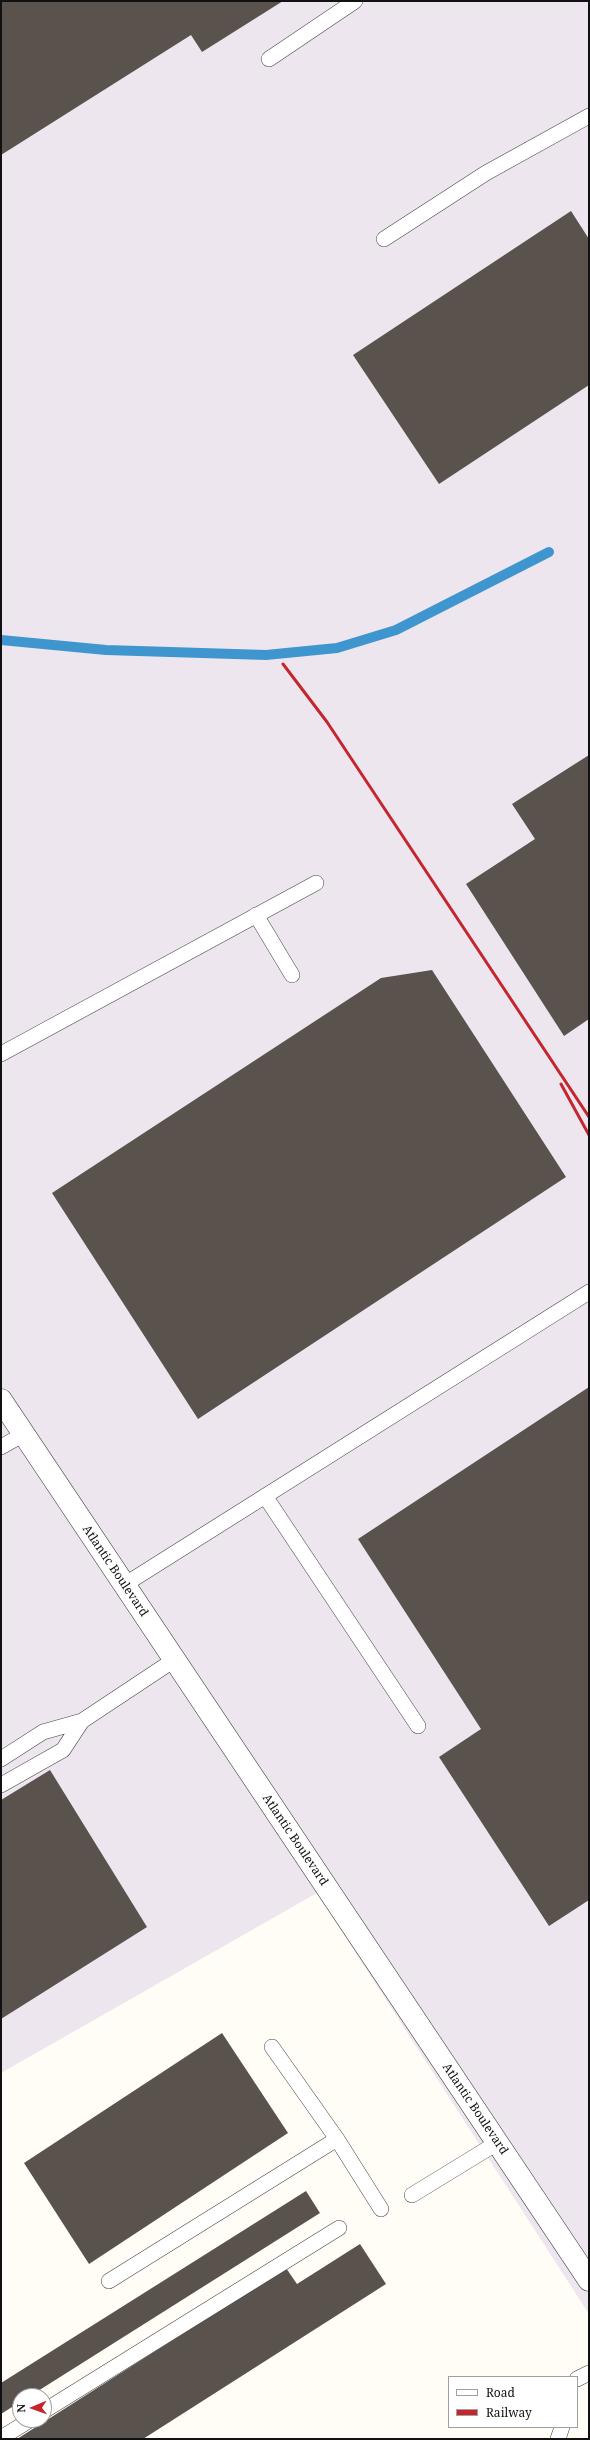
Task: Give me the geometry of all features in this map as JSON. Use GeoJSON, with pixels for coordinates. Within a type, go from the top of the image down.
{"type":"FeatureCollection","features":[{"type":"Feature","properties":{"kind":"street","name":"Atlantic Boulevard"},"geometry":{"type":"LineString","coordinates":[[1,1400],[589,2280]]}},
{"type":"Feature","properties":{"kind":"lane"},"geometry":{"type":"LineString","coordinates":[[269,59],[355,1]]}},
{"type":"Feature","properties":{"kind":"lane"},"geometry":{"type":"LineString","coordinates":[[384,239],[486,172],[589,116]]}},
{"type":"Feature","properties":{"kind":"lane"},"geometry":{"type":"LineString","coordinates":[[1,1054],[316,883]]}},
{"type":"Feature","properties":{"kind":"lane"},"geometry":{"type":"LineString","coordinates":[[256,915],[292,974]]}},
{"type":"Feature","properties":{"kind":"lane"},"geometry":{"type":"LineString","coordinates":[[124,1585],[589,1292]]}},
{"type":"Feature","properties":{"kind":"lane"},"geometry":{"type":"LineString","coordinates":[[1,1447],[24,1434]]}},
{"type":"Feature","properties":{"kind":"lane"},"geometry":{"type":"LineString","coordinates":[[265,1496],[418,1726]]}},
{"type":"Feature","properties":{"kind":"lane"},"geometry":{"type":"LineString","coordinates":[[1,1759],[43,1732],[82,1721],[174,1660]]}},
{"type":"Feature","properties":{"kind":"lane"},"geometry":{"type":"LineString","coordinates":[[1,1785],[63,1750],[82,1721]]}},
{"type":"Feature","properties":{"kind":"lane"},"geometry":{"type":"LineString","coordinates":[[272,2047],[337,2139],[381,2209]]}},
{"type":"Feature","properties":{"kind":"lane"},"geometry":{"type":"LineString","coordinates":[[109,2281],[337,2139]]}},
{"type":"Feature","properties":{"kind":"lane"},"geometry":{"type":"LineString","coordinates":[[412,2195],[497,2143]]}},
{"type":"Feature","properties":{"kind":"lane"},"geometry":{"type":"LineString","coordinates":[[52,2406],[339,2228]]}},
{"type":"Feature","properties":{"kind":"lane"},"geometry":{"type":"LineString","coordinates":[[1,2438],[17,2428]]}},
{"type":"Feature","properties":{"kind":"lane"},"geometry":{"type":"LineString","coordinates":[[558,2439],[562,2428]]}},
{"type":"Feature","properties":{"kind":"shaded area"},"geometry":{"type":"Polygon","coordinates":[[[1,1],[589,1],[589,2314],[317,1893],[1,2073],[1,1]]]}},
{"type":"Feature","properties":{"kind":"building"},"geometry":{"type":"Polygon","coordinates":[[[1,1],[283,1],[202,52],[191,35],[1,155],[1,1]]]}},
{"type":"Feature","properties":{"kind":"building"},"geometry":{"type":"Polygon","coordinates":[[[571,211],[589,239],[589,385],[439,484],[353,355],[571,211]]]}},
{"type":"Feature","properties":{"kind":"building"},"geometry":{"type":"Polygon","coordinates":[[[589,755],[589,1019],[564,1036],[466,884],[535,839],[512,804],[589,755]]]}},
{"type":"Feature","properties":{"kind":"building"},"geometry":{"type":"Polygon","coordinates":[[[432,970],[566,1177],[198,1419],[52,1193],[381,978],[432,970]]]}},
{"type":"Feature","properties":{"kind":"building"},"geometry":{"type":"Polygon","coordinates":[[[589,1387],[589,1900],[549,1926],[439,1757],[481,1729],[358,1539],[589,1387]]]}},
{"type":"Feature","properties":{"kind":"building"},"geometry":{"type":"Polygon","coordinates":[[[50,1770],[147,1927],[1,2019],[1,1800],[50,1770]]]}},
{"type":"Feature","properties":{"kind":"building"},"geometry":{"type":"Polygon","coordinates":[[[222,2033],[288,2133],[89,2264],[24,2163],[222,2033]]]}},
{"type":"Feature","properties":{"kind":"building"},"geometry":{"type":"Polygon","coordinates":[[[306,2191],[320,2213],[43,2388],[12,2388],[12,2407],[1,2414],[1,2383],[306,2191]]]}},
{"type":"Feature","properties":{"kind":"building"},"geometry":{"type":"Polygon","coordinates":[[[360,2244],[386,2284],[143,2439],[17,2439],[34,2428],[52,2428],[52,2417],[286,2268],[297,2284],[360,2244]]]}},
{"type":"Feature","properties":{"kind":"waterway"},"geometry":{"type":"LineString","coordinates":[[1,640],[106,650],[266,655],[337,648],[396,630],[549,552]]}},
{"type":"Feature","properties":{"kind":"railway"},"geometry":{"type":"LineString","coordinates":[[283,664],[327,722],[589,1117]]}},
{"type":"Feature","properties":{"kind":"railway"},"geometry":{"type":"LineString","coordinates":[[561,1084],[589,1135]]}}]}
